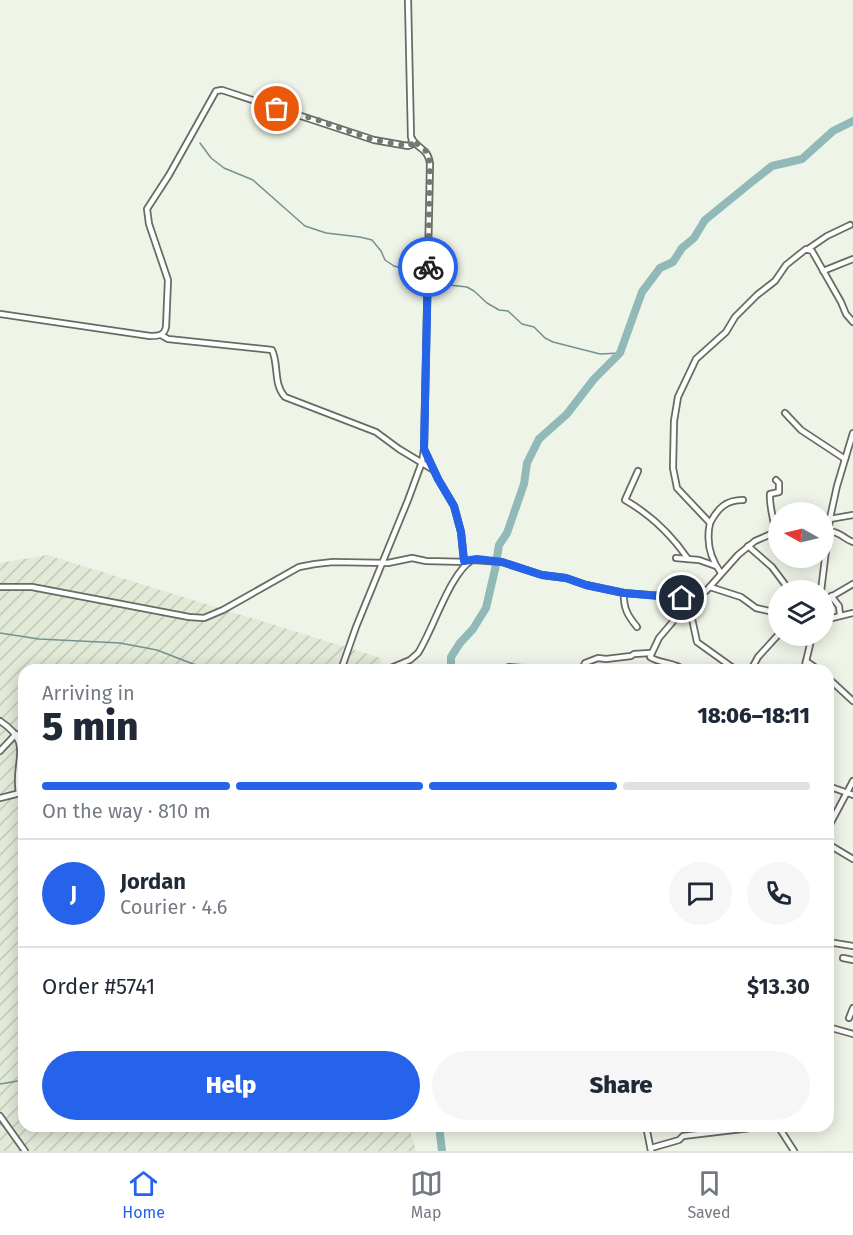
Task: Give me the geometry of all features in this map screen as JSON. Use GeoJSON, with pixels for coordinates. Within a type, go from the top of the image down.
{"type":"FeatureCollection","features":[{"type":"Feature","properties":{"kind":"street"},"geometry":{"type":"LineString","coordinates":[[161,335],[166,327],[169,286],[165,267],[148,224],[147,209],[169,175],[214,93],[222,90],[374,140],[411,145],[408,0]]}},
{"type":"Feature","properties":{"kind":"street"},"geometry":{"type":"LineString","coordinates":[[343,664],[422,462],[424,449],[430,164],[427,152],[412,140]]}},
{"type":"Feature","properties":{"kind":"street"},"geometry":{"type":"LineString","coordinates":[[710,523],[677,488],[673,468],[674,421],[678,397],[696,358],[726,332],[735,317],[775,281],[786,265],[827,236],[850,225]]}},
{"type":"Feature","properties":{"kind":"street"},"geometry":{"type":"LineString","coordinates":[[808,249],[812,251],[842,302],[846,314],[853,322]]}},
{"type":"Feature","properties":{"kind":"street"},"geometry":{"type":"LineString","coordinates":[[823,271],[853,259]]}},
{"type":"Feature","properties":{"kind":"street"},"geometry":{"type":"LineString","coordinates":[[0,314],[150,336],[161,335],[168,339],[272,350],[279,390],[285,397],[376,432],[432,469]]}},
{"type":"Feature","properties":{"kind":"street"},"geometry":{"type":"LineString","coordinates":[[785,413],[801,430],[845,459]]}},
{"type":"Feature","properties":{"kind":"street"},"geometry":{"type":"LineString","coordinates":[[834,502],[853,433]]}},
{"type":"Feature","properties":{"kind":"street"},"geometry":{"type":"LineString","coordinates":[[400,664],[418,653],[466,562],[454,506],[432,469],[424,449]]}},
{"type":"Feature","properties":{"kind":"street"},"geometry":{"type":"LineString","coordinates":[[638,471],[625,500],[647,513],[660,525],[678,544],[688,559]]}},
{"type":"Feature","properties":{"kind":"street"},"geometry":{"type":"LineString","coordinates":[[771,502],[770,494],[779,492],[779,483],[776,480]]}},
{"type":"Feature","properties":{"kind":"street"},"geometry":{"type":"LineString","coordinates":[[721,573],[707,543],[710,523],[717,509],[734,500],[743,501]]}},
{"type":"Feature","properties":{"kind":"street"},"geometry":{"type":"LineString","coordinates":[[834,517],[853,515]]}},
{"type":"Feature","properties":{"kind":"street"},"geometry":{"type":"LineString","coordinates":[[834,532],[840,533],[853,542]]}},
{"type":"Feature","properties":{"kind":"street"},"geometry":{"type":"LineString","coordinates":[[0,587],[32,587],[204,618],[223,610],[299,567],[333,562],[383,562],[412,558],[426,561],[466,562],[477,559],[502,562],[542,575],[566,578],[624,593],[682,598],[697,596],[710,587],[748,546],[768,535]]}},
{"type":"Feature","properties":{"kind":"street"},"geometry":{"type":"LineString","coordinates":[[748,546],[772,567],[782,580]]}},
{"type":"Feature","properties":{"kind":"street"},"geometry":{"type":"LineString","coordinates":[[676,558],[699,560],[716,566]]}},
{"type":"Feature","properties":{"kind":"street"},"geometry":{"type":"LineString","coordinates":[[834,595],[853,584]]}},
{"type":"Feature","properties":{"kind":"street"},"geometry":{"type":"LineString","coordinates":[[710,587],[741,597],[756,608],[768,611]]}},
{"type":"Feature","properties":{"kind":"street"},"geometry":{"type":"LineString","coordinates":[[624,593],[623,602],[627,615],[636,627]]}},
{"type":"Feature","properties":{"kind":"street"},"geometry":{"type":"LineString","coordinates":[[682,598],[687,605],[698,642],[728,664]]}},
{"type":"Feature","properties":{"kind":"street"},"geometry":{"type":"LineString","coordinates":[[834,600],[839,606],[840,615]]}},
{"type":"Feature","properties":{"kind":"street"},"geometry":{"type":"LineString","coordinates":[[650,654],[659,638],[687,605]]}},
{"type":"Feature","properties":{"kind":"street"},"geometry":{"type":"LineString","coordinates":[[834,617],[853,613]]}},
{"type":"Feature","properties":{"kind":"street"},"geometry":{"type":"LineString","coordinates":[[754,664],[768,646]]}},
{"type":"Feature","properties":{"kind":"street"},"geometry":{"type":"LineString","coordinates":[[805,664],[810,646]]}},
{"type":"Feature","properties":{"kind":"street"},"geometry":{"type":"LineString","coordinates":[[585,664],[595,659],[650,654]]}},
{"type":"Feature","properties":{"kind":"street"},"geometry":{"type":"LineString","coordinates":[[650,654],[652,659],[671,664]]}},
{"type":"Feature","properties":{"kind":"street"},"geometry":{"type":"LineString","coordinates":[[806,661],[810,664]]}},
{"type":"Feature","properties":{"kind":"street"},"geometry":{"type":"LineString","coordinates":[[834,684],[853,701]]}},
{"type":"Feature","properties":{"kind":"street"},"geometry":{"type":"LineString","coordinates":[[0,721],[18,737]]}},
{"type":"Feature","properties":{"kind":"street"},"geometry":{"type":"LineString","coordinates":[[0,751],[16,734]]}},
{"type":"Feature","properties":{"kind":"street"},"geometry":{"type":"LineString","coordinates":[[834,816],[853,781]]}},
{"type":"Feature","properties":{"kind":"street"},"geometry":{"type":"LineString","coordinates":[[834,788],[853,795]]}},
{"type":"Feature","properties":{"kind":"street"},"geometry":{"type":"LineString","coordinates":[[0,798],[18,793]]}},
{"type":"Feature","properties":{"kind":"street"},"geometry":{"type":"LineString","coordinates":[[834,848],[853,859]]}},
{"type":"Feature","properties":{"kind":"street"},"geometry":{"type":"LineString","coordinates":[[834,943],[853,946]]}},
{"type":"Feature","properties":{"kind":"street"},"geometry":{"type":"LineString","coordinates":[[843,958],[853,960]]}},
{"type":"Feature","properties":{"kind":"street"},"geometry":{"type":"LineString","coordinates":[[849,1018],[853,1008]]}},
{"type":"Feature","properties":{"kind":"street"},"geometry":{"type":"LineString","coordinates":[[834,1028],[853,1034]]}},
{"type":"Feature","properties":{"kind":"street"},"geometry":{"type":"LineString","coordinates":[[0,1116],[25,1151]]}},
{"type":"Feature","properties":{"kind":"street"},"geometry":{"type":"LineString","coordinates":[[647,1132],[651,1149],[679,1140],[683,1136],[717,1132]]}},
{"type":"Feature","properties":{"kind":"street"},"geometry":{"type":"LineString","coordinates":[[782,1132],[794,1151]]}},
{"type":"Feature","properties":{"kind":"shaded area"},"geometry":{"type":"Polygon","coordinates":[[[47,555],[381,658],[380,664],[18,664],[18,1132],[410,1132],[416,1151],[0,1151],[0,563],[47,555]]]}},
{"type":"Feature","properties":{"kind":"waterway"},"geometry":{"type":"LineString","coordinates":[[497,557],[499,545],[507,533],[524,484],[527,463],[539,439],[567,414],[594,379],[620,353],[642,292],[660,268],[673,262],[682,248],[694,238],[705,220],[772,166],[802,159],[833,131],[853,121]]}},
{"type":"Feature","properties":{"kind":"waterway"},"geometry":{"type":"LineString","coordinates":[[200,143],[211,158],[224,168],[253,180],[305,226],[326,233],[372,240],[385,260],[394,266],[425,274]]}},
{"type":"Feature","properties":{"kind":"waterway"},"geometry":{"type":"LineString","coordinates":[[430,276],[449,285],[467,287],[487,303],[499,310],[508,311],[522,324],[534,327],[545,338],[553,342],[600,354],[620,353]]}},
{"type":"Feature","properties":{"kind":"waterway"},"geometry":{"type":"LineString","coordinates":[[451,664],[451,657],[486,608],[496,565]]}},
{"type":"Feature","properties":{"kind":"waterway"},"geometry":{"type":"LineString","coordinates":[[0,633],[39,639],[120,643],[157,650],[193,664]]}},
{"type":"Feature","properties":{"kind":"waterway"},"geometry":{"type":"LineString","coordinates":[[0,1084],[18,1081]]}},
{"type":"Feature","properties":{"kind":"waterway"},"geometry":{"type":"LineString","coordinates":[[440,1132],[442,1151]]}},
{"type":"Feature","properties":{"kind":"way so far"},"geometry":{"type":"LineString","coordinates":[[277,109],[360,133],[374,140],[408,146],[411,145],[412,140],[427,152],[430,164],[428,267]]}},
{"type":"Feature","properties":{"kind":"route"},"geometry":{"type":"LineString","coordinates":[[428,267],[424,449],[432,469],[454,506],[461,532],[464,561],[477,559],[502,562],[533,573],[566,578],[624,593],[682,598]]}}]}
